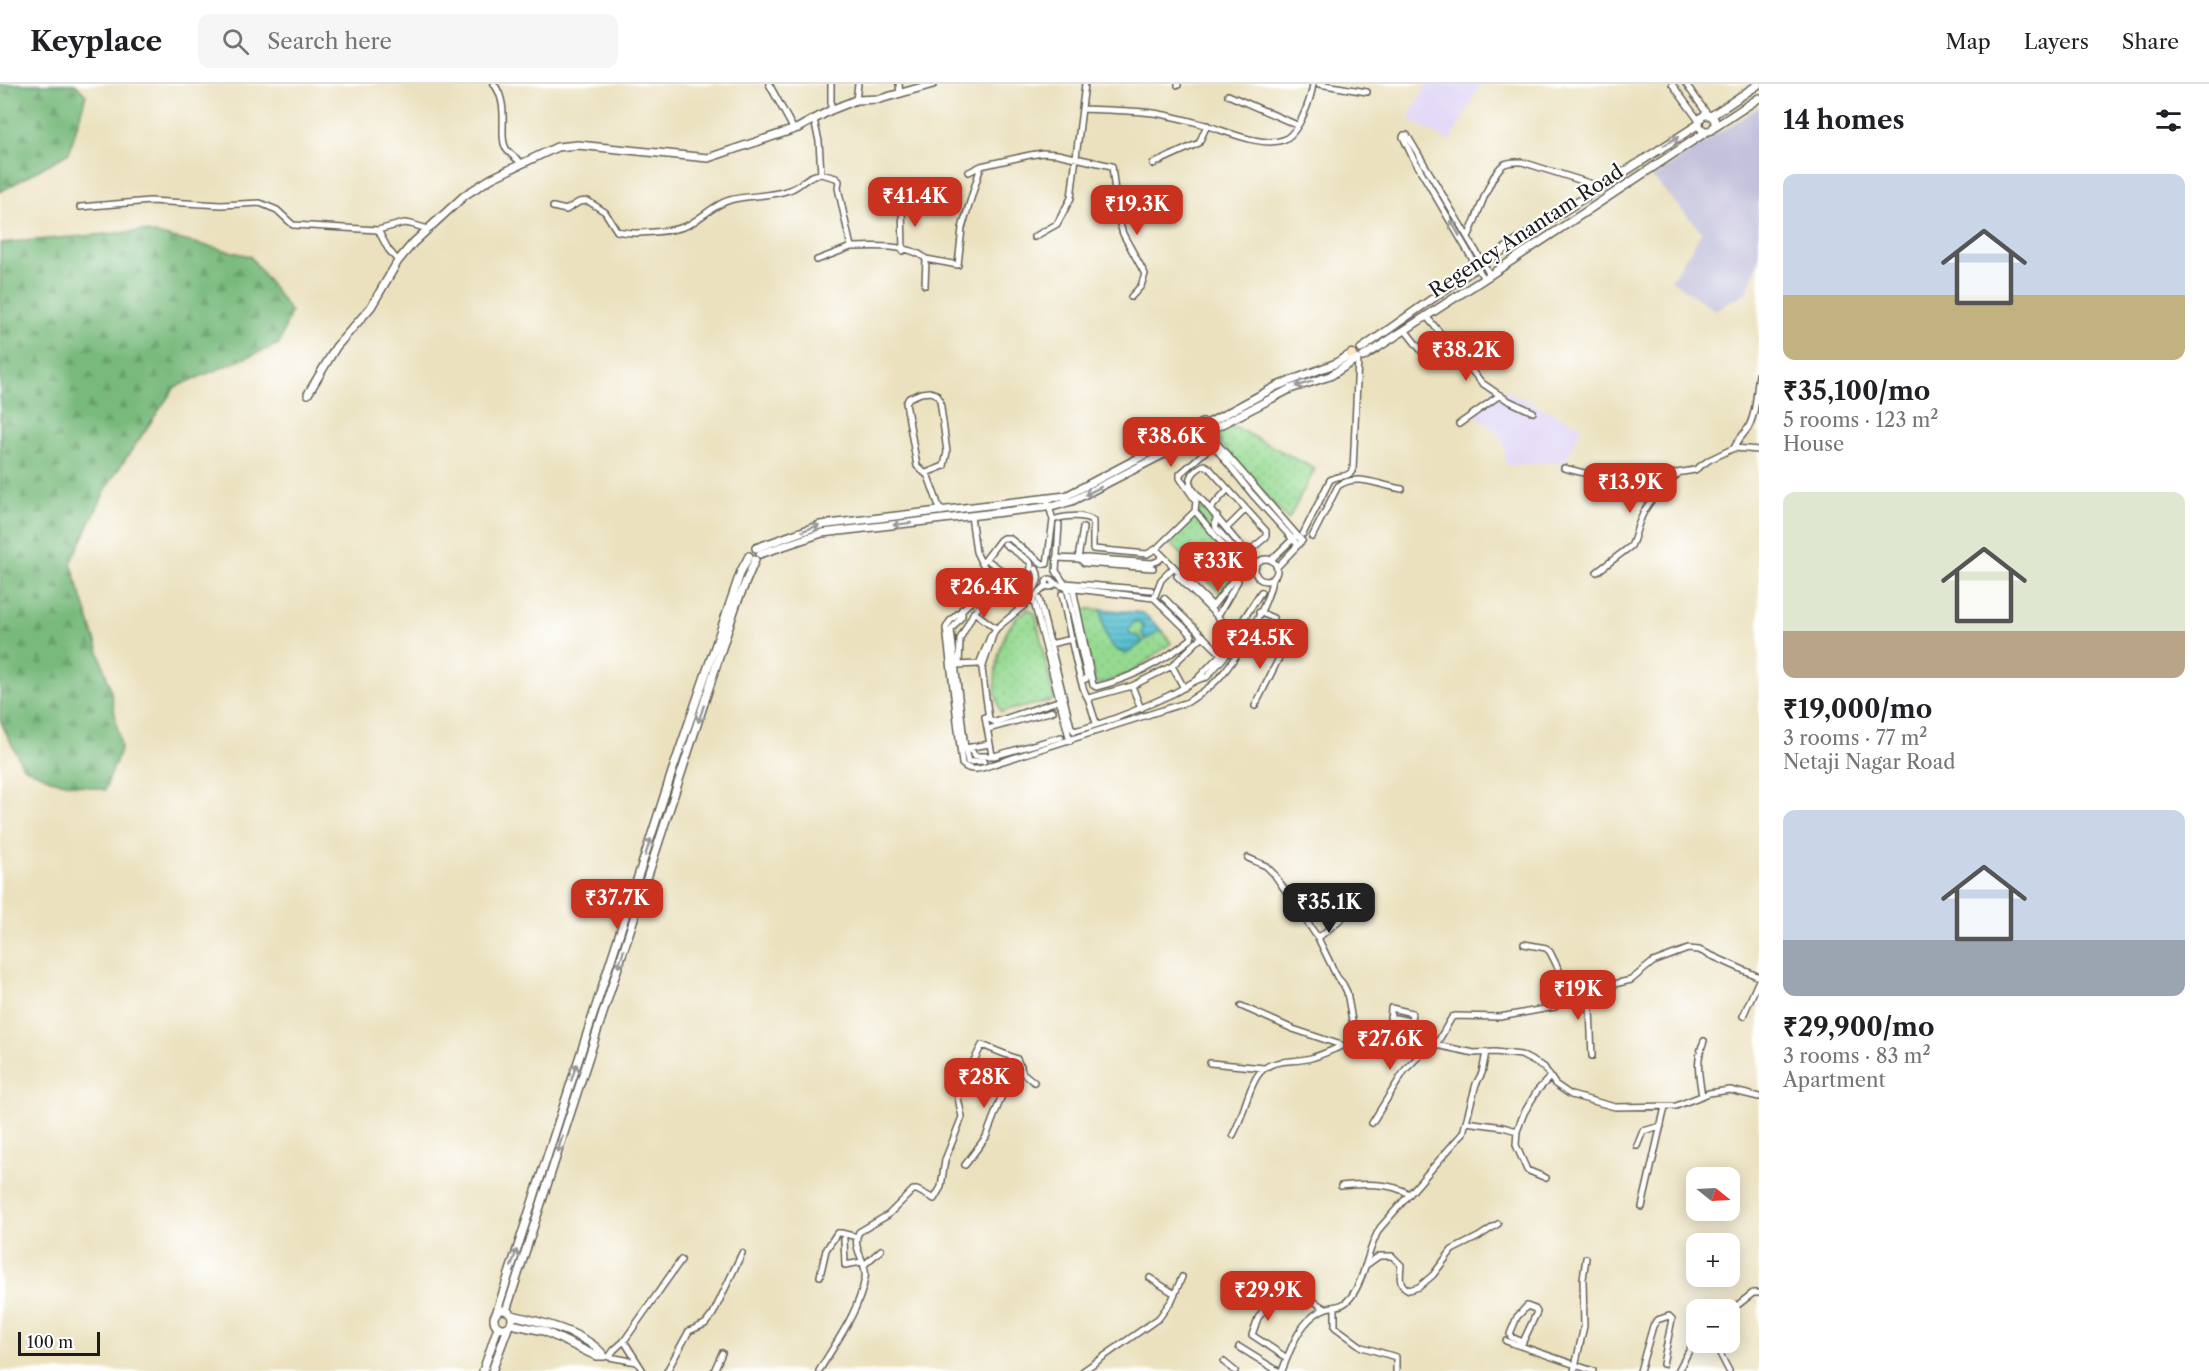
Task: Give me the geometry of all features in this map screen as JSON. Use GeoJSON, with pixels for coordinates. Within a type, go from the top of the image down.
{"type":"FeatureCollection","features":[{"type":"Feature","properties":{"kind":"street"},"geometry":{"type":"LineString","coordinates":[[494,84],[504,104],[503,143],[507,150],[522,163]]}},
{"type":"Feature","properties":{"kind":"street"},"geometry":{"type":"LineString","coordinates":[[769,84],[794,130]]}},
{"type":"Feature","properties":{"kind":"street"},"geometry":{"type":"LineString","coordinates":[[831,84],[831,110]]}},
{"type":"Feature","properties":{"kind":"street"},"geometry":{"type":"LineString","coordinates":[[856,100],[858,84]]}},
{"type":"Feature","properties":{"kind":"street"},"geometry":{"type":"LineString","coordinates":[[898,84],[900,94]]}},
{"type":"Feature","properties":{"kind":"street"},"geometry":{"type":"LineString","coordinates":[[308,394],[336,346],[371,307],[399,261],[413,243],[465,195],[522,163],[557,147],[578,146],[708,158],[794,130],[831,110],[856,100],[880,99],[933,84]]}},
{"type":"Feature","properties":{"kind":"street"},"geometry":{"type":"LineString","coordinates":[[1034,237],[1057,224],[1071,198],[1085,84]]}},
{"type":"Feature","properties":{"kind":"street"},"geometry":{"type":"LineString","coordinates":[[1083,109],[1151,113],[1207,125],[1254,140],[1270,142],[1288,137],[1297,125],[1308,105],[1313,84]]}},
{"type":"Feature","properties":{"kind":"street"},"geometry":{"type":"LineString","coordinates":[[1320,84],[1349,87],[1367,92]]}},
{"type":"Feature","properties":{"kind":"street"},"geometry":{"type":"LineString","coordinates":[[1672,84],[1701,129],[1706,132],[1712,131],[1759,98]]}},
{"type":"Feature","properties":{"kind":"street"},"geometry":{"type":"LineString","coordinates":[[1686,84],[1716,122],[1715,127]]}},
{"type":"Feature","properties":{"kind":"street"},"geometry":{"type":"LineString","coordinates":[[1699,123],[1702,117],[1759,84]]}},
{"type":"Feature","properties":{"kind":"street"},"geometry":{"type":"LineString","coordinates":[[1228,96],[1297,125]]}},
{"type":"Feature","properties":{"kind":"street"},"geometry":{"type":"LineString","coordinates":[[814,120],[819,141],[821,174]]}},
{"type":"Feature","properties":{"kind":"street","name":"Regency Anantam Road"},"geometry":{"type":"LineString","coordinates":[[1699,123],[1480,266],[1361,348],[1355,348],[1356,357],[1405,330],[1706,132]]}},
{"type":"Feature","properties":{"kind":"street"},"geometry":{"type":"LineString","coordinates":[[1153,164],[1199,143],[1207,125]]}},
{"type":"Feature","properties":{"kind":"street"},"geometry":{"type":"LineString","coordinates":[[969,172],[981,166],[1043,153],[1057,154],[1114,168],[1118,218],[1123,234],[1145,274],[1141,286],[1131,297]]}},
{"type":"Feature","properties":{"kind":"street"},"geometry":{"type":"LineString","coordinates":[[1480,266],[1468,237],[1415,154],[1480,266],[1487,277]]}},
{"type":"Feature","properties":{"kind":"street"},"geometry":{"type":"LineString","coordinates":[[1651,154],[1657,165]]}},
{"type":"Feature","properties":{"kind":"street"},"geometry":{"type":"LineString","coordinates":[[1468,237],[1494,178],[1503,166],[1509,163],[1521,162],[1602,186]]}},
{"type":"Feature","properties":{"kind":"street"},"geometry":{"type":"LineString","coordinates":[[817,260],[851,247],[888,247],[920,253],[927,259],[958,265],[962,228],[981,166]]}},
{"type":"Feature","properties":{"kind":"street"},"geometry":{"type":"LineString","coordinates":[[554,207],[566,210],[579,202],[588,201],[605,212],[617,231],[671,230],[685,226],[728,200],[779,194],[798,187],[812,175],[821,174],[839,181],[838,188],[851,247]]}},
{"type":"Feature","properties":{"kind":"street"},"geometry":{"type":"LineString","coordinates":[[1617,176],[1623,187]]}},
{"type":"Feature","properties":{"kind":"street"},"geometry":{"type":"LineString","coordinates":[[80,207],[150,201],[221,205],[260,203],[277,210],[293,225],[378,230],[404,223],[428,230]]}},
{"type":"Feature","properties":{"kind":"street"},"geometry":{"type":"LineString","coordinates":[[902,206],[903,251]]}},
{"type":"Feature","properties":{"kind":"street"},"geometry":{"type":"LineString","coordinates":[[378,230],[388,249],[399,261]]}},
{"type":"Feature","properties":{"kind":"street"},"geometry":{"type":"LineString","coordinates":[[925,285],[927,259]]}},
{"type":"Feature","properties":{"kind":"street"},"geometry":{"type":"LineString","coordinates":[[1426,316],[1482,383],[1533,412]]}},
{"type":"Feature","properties":{"kind":"street"},"geometry":{"type":"LineString","coordinates":[[1405,330],[1427,358]]}},
{"type":"Feature","properties":{"kind":"street"},"geometry":{"type":"LineString","coordinates":[[492,1371],[509,1326],[509,1313],[568,1120],[686,758],[707,682],[733,604],[755,554],[820,525],[941,511],[1072,501],[1204,431],[1277,386],[1356,357],[1353,476]]}},
{"type":"Feature","properties":{"kind":"street"},"geometry":{"type":"LineString","coordinates":[[1734,448],[1748,428],[1756,399],[1759,374]]}},
{"type":"Feature","properties":{"kind":"street"},"geometry":{"type":"LineString","coordinates":[[926,473],[944,466],[947,452],[940,400],[936,394],[930,392],[909,398],[906,403],[917,466],[926,473],[943,519]]}},
{"type":"Feature","properties":{"kind":"street"},"geometry":{"type":"LineString","coordinates":[[1459,424],[1500,395]]}},
{"type":"Feature","properties":{"kind":"street"},"geometry":{"type":"LineString","coordinates":[[1204,431],[1255,492],[1299,539]]}},
{"type":"Feature","properties":{"kind":"street"},"geometry":{"type":"LineString","coordinates":[[1053,520],[1062,517],[1091,518],[1093,520],[1091,547],[1094,550],[1148,554],[1195,511],[1196,501],[1179,476],[1214,443]]}},
{"type":"Feature","properties":{"kind":"street"},"geometry":{"type":"LineString","coordinates":[[1564,468],[1620,482],[1695,470],[1709,460],[1734,448],[1759,450]]}},
{"type":"Feature","properties":{"kind":"street"},"geometry":{"type":"LineString","coordinates":[[1204,465],[1207,465],[1266,531],[1266,537],[1247,552],[1210,509],[1191,486],[1189,479],[1204,465]]}},
{"type":"Feature","properties":{"kind":"street"},"geometry":{"type":"LineString","coordinates":[[1597,572],[1631,546],[1639,521],[1650,502],[1662,486],[1679,473]]}},
{"type":"Feature","properties":{"kind":"street"},"geometry":{"type":"LineString","coordinates":[[1312,537],[1338,486],[1353,476]]}},
{"type":"Feature","properties":{"kind":"street"},"geometry":{"type":"LineString","coordinates":[[1276,567],[1299,539],[1330,480],[1336,477],[1353,476],[1402,489]]}},
{"type":"Feature","properties":{"kind":"street"},"geometry":{"type":"LineString","coordinates":[[1210,509],[1228,489]]}},
{"type":"Feature","properties":{"kind":"street"},"geometry":{"type":"LineString","coordinates":[[755,554],[822,533],[971,516],[1048,503]]}},
{"type":"Feature","properties":{"kind":"street"},"geometry":{"type":"LineString","coordinates":[[1046,586],[1053,520],[1048,503]]}},
{"type":"Feature","properties":{"kind":"street"},"geometry":{"type":"LineString","coordinates":[[1227,528],[1246,509]]}},
{"type":"Feature","properties":{"kind":"street"},"geometry":{"type":"LineString","coordinates":[[1195,511],[1249,566]]}},
{"type":"Feature","properties":{"kind":"street"},"geometry":{"type":"LineString","coordinates":[[971,516],[976,552],[982,564],[990,571],[991,581],[950,621],[946,632],[962,764],[970,769],[985,762],[1070,741],[1188,702],[1214,683],[1231,663],[1234,649]]}},
{"type":"Feature","properties":{"kind":"street"},"geometry":{"type":"LineString","coordinates":[[1217,516],[1216,528],[1260,579],[1267,581],[1272,579]]}},
{"type":"Feature","properties":{"kind":"street"},"geometry":{"type":"LineString","coordinates":[[1059,524],[1056,571],[1067,584],[1151,590]]}},
{"type":"Feature","properties":{"kind":"street"},"geometry":{"type":"LineString","coordinates":[[1079,559],[1083,528]]}},
{"type":"Feature","properties":{"kind":"street"},"geometry":{"type":"LineString","coordinates":[[982,564],[1000,540],[1006,537],[1043,564],[1047,564]]}},
{"type":"Feature","properties":{"kind":"street"},"geometry":{"type":"LineString","coordinates":[[1156,549],[1213,606],[1249,566],[1262,559],[1271,560],[1299,539]]}},
{"type":"Feature","properties":{"kind":"street"},"geometry":{"type":"LineString","coordinates":[[1005,544],[1030,562],[1031,570],[1020,584]]}},
{"type":"Feature","properties":{"kind":"street"},"geometry":{"type":"LineString","coordinates":[[1056,558],[1156,563],[1163,556]]}},
{"type":"Feature","properties":{"kind":"street"},"geometry":{"type":"LineString","coordinates":[[1079,559],[1084,563],[1153,568]]}},
{"type":"Feature","properties":{"kind":"street"},"geometry":{"type":"LineString","coordinates":[[1199,677],[1207,677],[1234,649],[1259,612],[1276,574],[1276,567],[1271,560]]}},
{"type":"Feature","properties":{"kind":"street"},"geometry":{"type":"LineString","coordinates":[[990,562],[1034,596],[1050,644],[1072,729],[1076,730],[1141,709],[1184,688],[1199,677],[1221,654],[1261,592]]}},
{"type":"Feature","properties":{"kind":"street"},"geometry":{"type":"LineString","coordinates":[[1154,598],[1161,580],[1174,567]]}},
{"type":"Feature","properties":{"kind":"street"},"geometry":{"type":"LineString","coordinates":[[1036,569],[1039,573],[1039,581],[1034,596],[1058,701],[1070,741]]}},
{"type":"Feature","properties":{"kind":"street"},"geometry":{"type":"LineString","coordinates":[[1177,576],[1235,634]]}},
{"type":"Feature","properties":{"kind":"street"},"geometry":{"type":"LineString","coordinates":[[958,665],[960,639],[974,612],[1010,577]]}},
{"type":"Feature","properties":{"kind":"street"},"geometry":{"type":"LineString","coordinates":[[1048,579],[1070,589],[1154,598],[1192,638],[1153,667],[1096,687],[1093,685],[1070,589]]}},
{"type":"Feature","properties":{"kind":"street"},"geometry":{"type":"LineString","coordinates":[[1217,617],[1238,581]]}},
{"type":"Feature","properties":{"kind":"street"},"geometry":{"type":"LineString","coordinates":[[1054,583],[1050,587],[1046,586],[997,628],[982,672],[989,719],[995,722],[1058,701]]}},
{"type":"Feature","properties":{"kind":"street"},"geometry":{"type":"LineString","coordinates":[[1070,589],[1087,676],[1082,681]]}},
{"type":"Feature","properties":{"kind":"street"},"geometry":{"type":"LineString","coordinates":[[1062,594],[1082,681],[1096,723]]}},
{"type":"Feature","properties":{"kind":"street"},"geometry":{"type":"LineString","coordinates":[[992,755],[981,692],[979,664],[994,627],[1034,596]]}},
{"type":"Feature","properties":{"kind":"street"},"geometry":{"type":"LineString","coordinates":[[1164,598],[1221,654]]}},
{"type":"Feature","properties":{"kind":"street"},"geometry":{"type":"LineString","coordinates":[[962,609],[962,616],[951,630],[958,665],[965,748],[968,762],[985,762]]}},
{"type":"Feature","properties":{"kind":"street"},"geometry":{"type":"LineString","coordinates":[[974,612],[994,627]]}},
{"type":"Feature","properties":{"kind":"street"},"geometry":{"type":"LineString","coordinates":[[1259,612],[1273,618]]}},
{"type":"Feature","properties":{"kind":"street"},"geometry":{"type":"LineString","coordinates":[[1088,698],[1132,686],[1172,666],[1203,636]]}},
{"type":"Feature","properties":{"kind":"street"},"geometry":{"type":"LineString","coordinates":[[1050,644],[1072,639]]}},
{"type":"Feature","properties":{"kind":"street"},"geometry":{"type":"LineString","coordinates":[[1255,706],[1286,644]]}},
{"type":"Feature","properties":{"kind":"street"},"geometry":{"type":"LineString","coordinates":[[958,665],[979,664]]}},
{"type":"Feature","properties":{"kind":"street"},"geometry":{"type":"LineString","coordinates":[[1172,666],[1184,688]]}},
{"type":"Feature","properties":{"kind":"street"},"geometry":{"type":"LineString","coordinates":[[483,1371],[498,1327],[494,1319],[559,1117],[678,755],[707,682]]}},
{"type":"Feature","properties":{"kind":"street"},"geometry":{"type":"LineString","coordinates":[[1132,686],[1141,709]]}},
{"type":"Feature","properties":{"kind":"street"},"geometry":{"type":"LineString","coordinates":[[987,729],[1053,711]]}},
{"type":"Feature","properties":{"kind":"street"},"geometry":{"type":"LineString","coordinates":[[965,748],[971,750],[975,756],[994,756],[1061,736]]}},
{"type":"Feature","properties":{"kind":"street"},"geometry":{"type":"LineString","coordinates":[[965,748],[990,744]]}},
{"type":"Feature","properties":{"kind":"street"},"geometry":{"type":"LineString","coordinates":[[678,755],[686,758]]}},
{"type":"Feature","properties":{"kind":"street"},"geometry":{"type":"LineString","coordinates":[[1248,858],[1266,866],[1274,874],[1318,938],[1347,992],[1354,1032],[1374,1046]]}},
{"type":"Feature","properties":{"kind":"street"},"geometry":{"type":"LineString","coordinates":[[1318,938],[1354,908],[1363,892]]}},
{"type":"Feature","properties":{"kind":"street"},"geometry":{"type":"LineString","coordinates":[[1524,944],[1546,948],[1575,993]]}},
{"type":"Feature","properties":{"kind":"street"},"geometry":{"type":"LineString","coordinates":[[1372,1123],[1405,1070],[1422,1053],[1436,1044],[1452,1017],[1500,1017],[1555,1007],[1583,988],[1631,981],[1653,962],[1688,950],[1699,950],[1759,979],[1743,1016]]}},
{"type":"Feature","properties":{"kind":"street"},"geometry":{"type":"LineString","coordinates":[[1592,1056],[1590,1009],[1593,986]]}},
{"type":"Feature","properties":{"kind":"street"},"geometry":{"type":"LineString","coordinates":[[1241,1006],[1293,1029],[1344,1046],[1436,1044],[1466,1052],[1521,1055],[1544,1067],[1555,1084],[1577,1098],[1616,1107],[1676,1106],[1709,1093],[1731,1090],[1759,1097]]}},
{"type":"Feature","properties":{"kind":"street"},"geometry":{"type":"LineString","coordinates":[[1390,1028],[1392,1007],[1412,1013],[1407,1045]]}},
{"type":"Feature","properties":{"kind":"street"},"geometry":{"type":"LineString","coordinates":[[1390,1017],[1410,1021]]}},
{"type":"Feature","properties":{"kind":"street"},"geometry":{"type":"LineString","coordinates":[[1702,1096],[1697,1065],[1698,1053],[1704,1041]]}},
{"type":"Feature","properties":{"kind":"street"},"geometry":{"type":"LineString","coordinates":[[819,1371],[857,1306],[866,1275],[856,1237],[863,1229],[888,1215],[913,1190],[931,1198],[936,1197],[941,1187],[945,1160],[962,1117],[958,1098],[959,1089],[982,1045],[1017,1059],[1023,1072],[1034,1082]]}},
{"type":"Feature","properties":{"kind":"street"},"geometry":{"type":"LineString","coordinates":[[1233,1135],[1256,1079],[1263,1068],[1275,1062],[1310,1058],[1344,1046]]}},
{"type":"Feature","properties":{"kind":"street"},"geometry":{"type":"LineString","coordinates":[[1282,1371],[1301,1329],[1324,1308],[1343,1305],[1353,1294],[1375,1235],[1463,1133],[1476,1084],[1482,1073],[1486,1052]]}},
{"type":"Feature","properties":{"kind":"street"},"geometry":{"type":"LineString","coordinates":[[1210,1063],[1263,1068]]}},
{"type":"Feature","properties":{"kind":"street"},"geometry":{"type":"LineString","coordinates":[[965,1165],[986,1137],[1004,1090],[1020,1066]]}},
{"type":"Feature","properties":{"kind":"street"},"geometry":{"type":"LineString","coordinates":[[1545,1178],[1525,1167],[1516,1145],[1517,1131],[1524,1113],[1536,1091],[1550,1077]]}},
{"type":"Feature","properties":{"kind":"street"},"geometry":{"type":"LineString","coordinates":[[1642,1207],[1665,1107]]}},
{"type":"Feature","properties":{"kind":"street"},"geometry":{"type":"LineString","coordinates":[[559,1117],[568,1120]]}},
{"type":"Feature","properties":{"kind":"street"},"geometry":{"type":"LineString","coordinates":[[1466,1122],[1495,1125],[1517,1131]]}},
{"type":"Feature","properties":{"kind":"street"},"geometry":{"type":"LineString","coordinates":[[1638,1146],[1643,1131],[1661,1126]]}},
{"type":"Feature","properties":{"kind":"street"},"geometry":{"type":"LineString","coordinates":[[1341,1186],[1356,1184],[1397,1187],[1409,1194]]}},
{"type":"Feature","properties":{"kind":"street"},"geometry":{"type":"LineString","coordinates":[[1363,1267],[1379,1256],[1392,1256],[1401,1265],[1400,1280],[1404,1287],[1409,1290],[1419,1287],[1433,1275],[1452,1250],[1498,1224]]}},
{"type":"Feature","properties":{"kind":"street"},"geometry":{"type":"LineString","coordinates":[[820,1276],[826,1250],[837,1233],[856,1237]]}},
{"type":"Feature","properties":{"kind":"street"},"geometry":{"type":"LineString","coordinates":[[844,1239],[845,1265],[863,1263],[881,1250]]}},
{"type":"Feature","properties":{"kind":"street"},"geometry":{"type":"LineString","coordinates":[[667,1371],[689,1331],[705,1324],[713,1314],[742,1253]]}},
{"type":"Feature","properties":{"kind":"street"},"geometry":{"type":"LineString","coordinates":[[1575,1368],[1584,1326],[1583,1279],[1586,1258]]}},
{"type":"Feature","properties":{"kind":"street"},"geometry":{"type":"LineString","coordinates":[[607,1356],[624,1341],[681,1260]]}},
{"type":"Feature","properties":{"kind":"street"},"geometry":{"type":"LineString","coordinates":[[1083,1371],[1159,1318],[1175,1294],[1182,1277]]}},
{"type":"Feature","properties":{"kind":"street"},"geometry":{"type":"LineString","coordinates":[[1150,1278],[1175,1294]]}},
{"type":"Feature","properties":{"kind":"street"},"geometry":{"type":"LineString","coordinates":[[1260,1288],[1269,1279],[1277,1278],[1324,1308]]}},
{"type":"Feature","properties":{"kind":"street"},"geometry":{"type":"LineString","coordinates":[[1284,1281],[1257,1318],[1252,1335],[1287,1358]]}},
{"type":"Feature","properties":{"kind":"street"},"geometry":{"type":"LineString","coordinates":[[1740,1304],[1754,1293],[1759,1293]]}},
{"type":"Feature","properties":{"kind":"street"},"geometry":{"type":"LineString","coordinates":[[1522,1344],[1537,1312],[1527,1306],[1517,1317],[1510,1334],[1511,1337],[1522,1344],[1575,1368],[1593,1371]]}},
{"type":"Feature","properties":{"kind":"street"},"geometry":{"type":"LineString","coordinates":[[1335,1307],[1335,1327],[1362,1347],[1396,1358],[1396,1371]]}},
{"type":"Feature","properties":{"kind":"street"},"geometry":{"type":"LineString","coordinates":[[496,1314],[501,1310],[545,1327],[596,1356],[637,1362]]}},
{"type":"Feature","properties":{"kind":"street"},"geometry":{"type":"LineString","coordinates":[[1640,1371],[1653,1326],[1657,1320],[1668,1316],[1672,1319],[1663,1364]]}},
{"type":"Feature","properties":{"kind":"street"},"geometry":{"type":"LineString","coordinates":[[498,1327],[545,1327]]}},
{"type":"Feature","properties":{"kind":"street"},"geometry":{"type":"LineString","coordinates":[[624,1341],[643,1371]]}},
{"type":"Feature","properties":{"kind":"street"},"geometry":{"type":"LineString","coordinates":[[1506,1341],[1522,1344]]}},
{"type":"Feature","properties":{"kind":"street"},"geometry":{"type":"LineString","coordinates":[[1239,1347],[1278,1371]]}},
{"type":"Feature","properties":{"kind":"street"},"geometry":{"type":"LineString","coordinates":[[714,1371],[722,1353]]}},
{"type":"Feature","properties":{"kind":"street"},"geometry":{"type":"LineString","coordinates":[[1681,1370],[1689,1353]]}},
{"type":"Feature","properties":{"kind":"street"},"geometry":{"type":"LineString","coordinates":[[1720,1353],[1729,1371]]}},
{"type":"Feature","properties":{"kind":"street"},"geometry":{"type":"LineString","coordinates":[[1224,1362],[1235,1371]]}},
{"type":"Feature","properties":{"kind":"shaded area"},"geometry":{"type":"Polygon","coordinates":[[[1427,84],[1481,84],[1450,142],[1408,119],[1427,84]]]}},
{"type":"Feature","properties":{"kind":"shaded area"},"geometry":{"type":"Polygon","coordinates":[[[1759,107],[1759,259],[1747,292],[1715,310],[1671,280],[1702,232],[1652,177],[1759,107]]]}},
{"type":"Feature","properties":{"kind":"shaded area"},"geometry":{"type":"Polygon","coordinates":[[[1495,386],[1582,426],[1564,465],[1552,462],[1507,466],[1502,440],[1496,432],[1477,417],[1474,407],[1489,395],[1495,386]]]}},
{"type":"Feature","properties":{"kind":"green space"},"geometry":{"type":"Polygon","coordinates":[[[0,84],[75,84],[86,95],[69,153],[0,192],[0,84]]]}},
{"type":"Feature","properties":{"kind":"green space"},"geometry":{"type":"Polygon","coordinates":[[[143,231],[250,256],[291,312],[279,344],[175,387],[109,483],[71,563],[110,687],[121,748],[105,790],[55,781],[23,767],[0,720],[0,243],[143,231]]]}},
{"type":"Feature","properties":{"kind":"green space"},"geometry":{"type":"Polygon","coordinates":[[[1226,426],[1239,429],[1315,469],[1288,520],[1219,442],[1218,432],[1226,426]]]}},
{"type":"Feature","properties":{"kind":"green space"},"geometry":{"type":"Polygon","coordinates":[[[1204,509],[1247,552],[1248,556],[1225,598],[1170,543],[1170,539],[1200,510],[1204,509]]]}},
{"type":"Feature","properties":{"kind":"green space"},"geometry":{"type":"Polygon","coordinates":[[[1077,608],[1143,613],[1163,631],[1171,643],[1131,673],[1097,685],[1077,608]]]}},
{"type":"Feature","properties":{"kind":"green space"},"geometry":{"type":"Polygon","coordinates":[[[1028,609],[1035,613],[1054,698],[1051,701],[1001,712],[995,686],[998,655],[1010,627],[1018,616],[1028,609]]]}},
{"type":"Feature","properties":{"kind":"water"},"geometry":{"type":"Polygon","coordinates":[[[1101,609],[1143,613],[1163,631],[1159,631],[1146,640],[1142,634],[1143,626],[1134,622],[1129,632],[1139,636],[1143,642],[1127,654],[1109,643],[1101,609]]]}}]}
